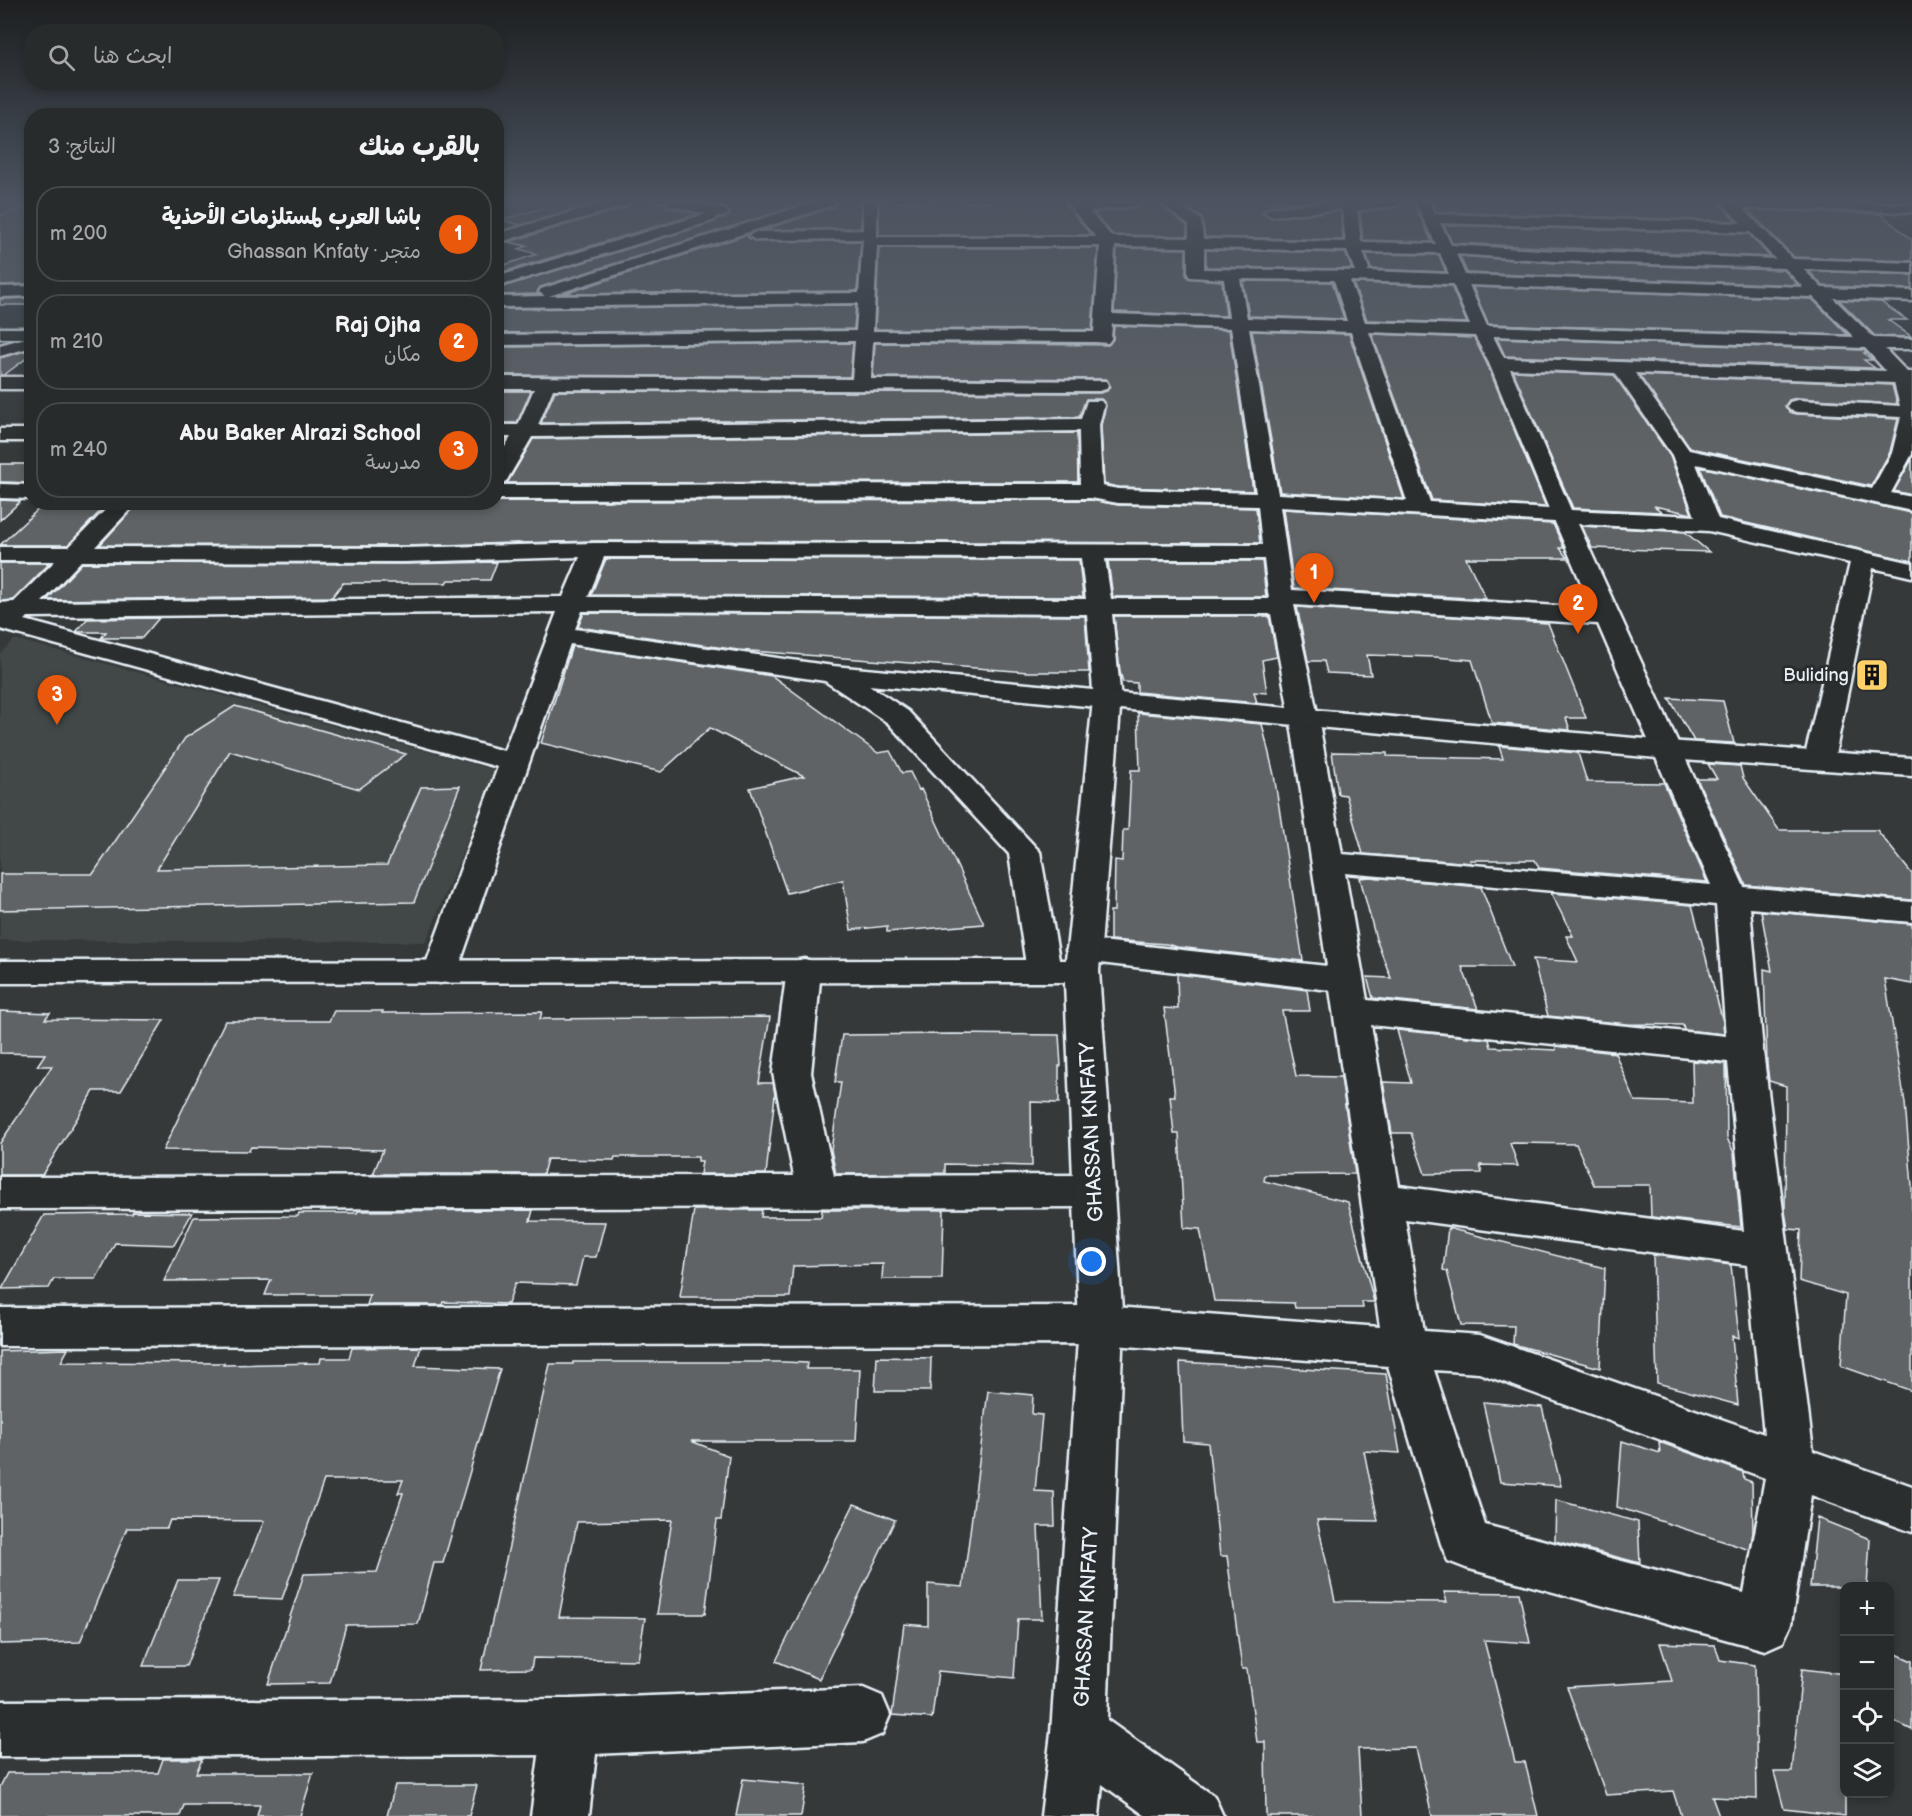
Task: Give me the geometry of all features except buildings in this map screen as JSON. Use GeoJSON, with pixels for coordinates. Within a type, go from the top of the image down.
{"type":"FeatureCollection","features":[{"type":"Feature","properties":{"kind":"street"},"geometry":{"type":"LineString","coordinates":[[516,302],[564,287]]}},
{"type":"Feature","properties":{"kind":"street"},"geometry":{"type":"LineString","coordinates":[[861,384],[868,287]]}},
{"type":"Feature","properties":{"kind":"street"},"geometry":{"type":"LineString","coordinates":[[1091,491],[1089,425],[1099,385],[1105,287]]}},
{"type":"Feature","properties":{"kind":"street"},"geometry":{"type":"LineString","coordinates":[[1233,287],[1276,552],[1281,602],[1304,717],[1405,1348],[1466,1544],[1765,1623],[1791,1466],[1745,1051],[1732,896],[1563,516],[1498,363],[1462,287]]}},
{"type":"Feature","properties":{"kind":"street"},"geometry":{"type":"LineString","coordinates":[[1344,287],[1421,509]]}},
{"type":"Feature","properties":{"kind":"street"},"geometry":{"type":"LineString","coordinates":[[1571,287],[1600,334]]}},
{"type":"Feature","properties":{"kind":"street"},"geometry":{"type":"LineString","coordinates":[[1658,287],[1912,296]]}},
{"type":"Feature","properties":{"kind":"street"},"geometry":{"type":"LineString","coordinates":[[1812,287],[1907,378],[1912,412],[1902,453],[1878,497]]}},
{"type":"Feature","properties":{"kind":"street"},"geometry":{"type":"LineString","coordinates":[[1695,288],[1711,305]]}},
{"type":"Feature","properties":{"kind":"street"},"geometry":{"type":"LineString","coordinates":[[0,292],[24,291]]}},
{"type":"Feature","properties":{"kind":"street"},"geometry":{"type":"LineString","coordinates":[[504,302],[867,298]]}},
{"type":"Feature","properties":{"kind":"street"},"geometry":{"type":"LineString","coordinates":[[504,340],[865,336],[1240,322],[1912,344]]}},
{"type":"Feature","properties":{"kind":"street"},"geometry":{"type":"LineString","coordinates":[[1726,322],[1742,339]]}},
{"type":"Feature","properties":{"kind":"street"},"geometry":{"type":"LineString","coordinates":[[0,333],[24,333]]}},
{"type":"Feature","properties":{"kind":"street"},"geometry":{"type":"LineString","coordinates":[[1672,337],[1699,371]]}},
{"type":"Feature","properties":{"kind":"street"},"geometry":{"type":"LineString","coordinates":[[0,351],[24,344]]}},
{"type":"Feature","properties":{"kind":"street"},"geometry":{"type":"LineString","coordinates":[[1498,363],[1907,378]]}},
{"type":"Feature","properties":{"kind":"street"},"geometry":{"type":"LineString","coordinates":[[1622,369],[1682,455],[1710,524]]}},
{"type":"Feature","properties":{"kind":"street"},"geometry":{"type":"LineString","coordinates":[[504,466],[526,429],[547,382]]}},
{"type":"Feature","properties":{"kind":"street"},"geometry":{"type":"LineString","coordinates":[[0,383],[24,383]]}},
{"type":"Feature","properties":{"kind":"street"},"geometry":{"type":"LineString","coordinates":[[504,383],[1099,385]]}},
{"type":"Feature","properties":{"kind":"street"},"geometry":{"type":"LineString","coordinates":[[1797,406],[1912,412]]}},
{"type":"Feature","properties":{"kind":"street"},"geometry":{"type":"LineString","coordinates":[[504,430],[1089,425]]}},
{"type":"Feature","properties":{"kind":"street"},"geometry":{"type":"LineString","coordinates":[[0,435],[24,435]]}},
{"type":"Feature","properties":{"kind":"street"},"geometry":{"type":"LineString","coordinates":[[1682,455],[1912,504]]}},
{"type":"Feature","properties":{"kind":"street"},"geometry":{"type":"LineString","coordinates":[[0,491],[24,492]]}},
{"type":"Feature","properties":{"kind":"street"},"geometry":{"type":"LineString","coordinates":[[504,492],[1091,491],[1118,496],[1268,500],[1710,524],[1912,570]]}},
{"type":"Feature","properties":{"kind":"street"},"geometry":{"type":"LineString","coordinates":[[7,619],[118,510]]}},
{"type":"Feature","properties":{"kind":"street"},"geometry":{"type":"LineString","coordinates":[[0,554],[404,555],[595,550],[1276,552]]}},
{"type":"Feature","properties":{"kind":"street"},"geometry":{"type":"LineString","coordinates":[[440,972],[560,635],[595,550]]}},
{"type":"Feature","properties":{"kind":"street","name":"GHASSAN KNFATY"},"geometry":{"type":"LineString","coordinates":[[1070,1816],[1079,1733],[1101,1325],[1095,1191],[1070,964],[1107,700],[1092,552]]}},
{"type":"Feature","properties":{"kind":"street"},"geometry":{"type":"LineString","coordinates":[[1819,760],[1863,559]]}},
{"type":"Feature","properties":{"kind":"street"},"geometry":{"type":"LineString","coordinates":[[7,619],[572,604],[1099,605],[1281,602],[1609,616]]}},
{"type":"Feature","properties":{"kind":"street"},"geometry":{"type":"LineString","coordinates":[[7,619],[515,763]]}},
{"type":"Feature","properties":{"kind":"street"},"geometry":{"type":"LineString","coordinates":[[560,635],[833,674],[1668,750],[1912,767]]}},
{"type":"Feature","properties":{"kind":"street"},"geometry":{"type":"LineString","coordinates":[[833,674],[898,717],[1024,852],[1070,964]]}},
{"type":"Feature","properties":{"kind":"street"},"geometry":{"type":"LineString","coordinates":[[1327,861],[1912,912]]}},
{"type":"Feature","properties":{"kind":"street"},"geometry":{"type":"LineString","coordinates":[[0,972],[804,970],[1070,964],[1349,995],[1745,1051]]}},
{"type":"Feature","properties":{"kind":"street"},"geometry":{"type":"LineString","coordinates":[[804,970],[792,1073],[817,1191]]}},
{"type":"Feature","properties":{"kind":"street"},"geometry":{"type":"LineString","coordinates":[[0,1193],[1095,1191]]}},
{"type":"Feature","properties":{"kind":"street"},"geometry":{"type":"LineString","coordinates":[[1381,1200],[1767,1251]]}},
{"type":"Feature","properties":{"kind":"street"},"geometry":{"type":"LineString","coordinates":[[0,1327],[1101,1325],[1479,1354],[1912,1509]]}},
{"type":"Feature","properties":{"kind":"street"},"geometry":{"type":"LineString","coordinates":[[0,1729],[571,1727],[863,1715]]}},
{"type":"Feature","properties":{"kind":"street"},"geometry":{"type":"LineString","coordinates":[[561,1816],[571,1727]]}},
{"type":"Feature","properties":{"kind":"street"},"geometry":{"type":"LineString","coordinates":[[1079,1733],[1194,1816]]}},
{"type":"Feature","properties":{"kind":"shaded area"},"geometry":{"type":"Polygon","coordinates":[[[15,639],[496,770],[426,942],[0,940],[0,654],[15,639]]]}},
{"type":"Feature","properties":{"kind":"place","name":"باشا العرب لمستلزمات الأحذية"},"geometry":{"type":"Point","coordinates":[1314,603]}},
{"type":"Feature","properties":{"kind":"place","name":"Raj Ojha"},"geometry":{"type":"Point","coordinates":[1578,634]}},
{"type":"Feature","properties":{"kind":"place","name":"Buliding"},"geometry":{"type":"Point","coordinates":[1872,675]}},
{"type":"Feature","properties":{"kind":"place","name":"Abu Baker Alrazi School"},"geometry":{"type":"Point","coordinates":[57,725]}}]}
